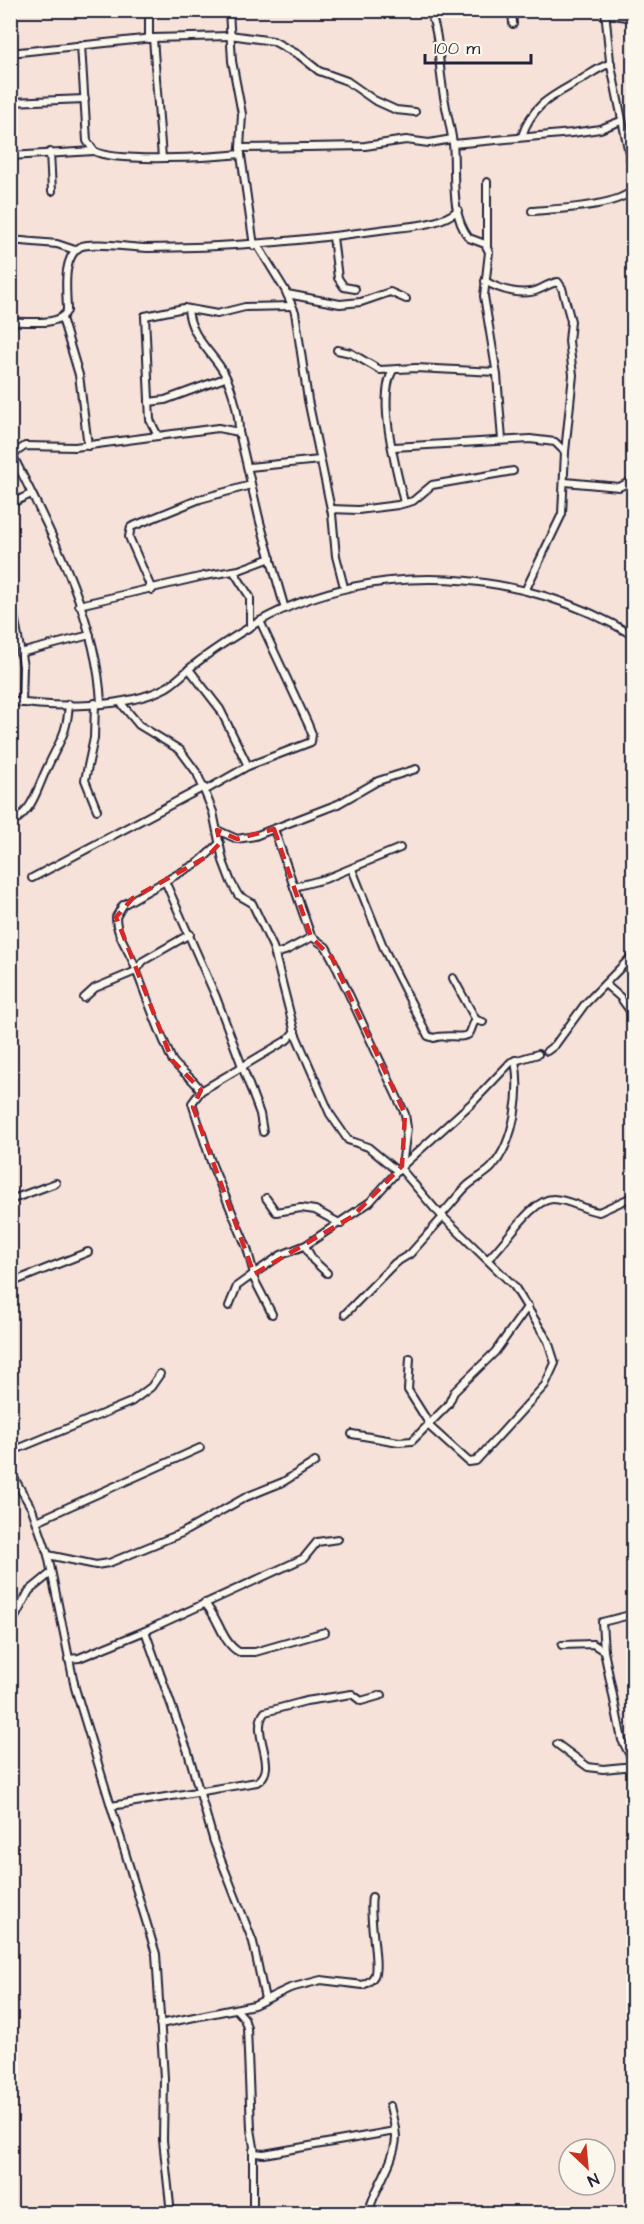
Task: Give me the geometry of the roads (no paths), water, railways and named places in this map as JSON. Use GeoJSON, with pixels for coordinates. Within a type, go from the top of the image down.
{"type":"FeatureCollection","features":[{"type":"Feature","properties":{"kind":"street"},"geometry":{"type":"LineString","coordinates":[[149,10],[162,158]]}},
{"type":"Feature","properties":{"kind":"street"},"geometry":{"type":"LineString","coordinates":[[229,10],[230,35],[242,114],[240,151],[256,246],[287,294],[299,330],[308,400],[331,509],[339,570],[344,587]]}},
{"type":"Feature","properties":{"kind":"street"},"geometry":{"type":"LineString","coordinates":[[429,10],[437,33],[442,83],[452,142],[458,210],[465,234],[487,246]]}},
{"type":"Feature","properties":{"kind":"street"},"geometry":{"type":"LineString","coordinates":[[512,10],[513,24]]}},
{"type":"Feature","properties":{"kind":"street"},"geometry":{"type":"LineString","coordinates":[[633,18],[606,12],[611,63],[633,178]]}},
{"type":"Feature","properties":{"kind":"street"},"geometry":{"type":"LineString","coordinates":[[10,53],[151,39],[230,35],[273,41],[299,55],[320,71],[347,81],[374,100],[396,110],[415,112]]}},
{"type":"Feature","properties":{"kind":"street"},"geometry":{"type":"LineString","coordinates":[[81,45],[87,141],[94,151]]}},
{"type":"Feature","properties":{"kind":"street"},"geometry":{"type":"LineString","coordinates":[[522,136],[528,118],[546,100],[611,63]]}},
{"type":"Feature","properties":{"kind":"street"},"geometry":{"type":"LineString","coordinates":[[10,102],[86,99]]}},
{"type":"Feature","properties":{"kind":"street"},"geometry":{"type":"LineString","coordinates":[[10,156],[94,151],[197,159],[240,151],[365,146],[406,140],[429,143],[452,142],[522,136],[600,129],[621,121]]}},
{"type":"Feature","properties":{"kind":"street"},"geometry":{"type":"LineString","coordinates":[[50,152],[52,191]]}},
{"type":"Feature","properties":{"kind":"street"},"geometry":{"type":"LineString","coordinates":[[487,182],[484,296],[496,372],[502,440]]}},
{"type":"Feature","properties":{"kind":"street"},"geometry":{"type":"LineString","coordinates":[[532,211],[612,201],[630,194],[633,188]]}},
{"type":"Feature","properties":{"kind":"street"},"geometry":{"type":"LineString","coordinates":[[10,322],[50,321],[62,318],[67,311],[68,265],[75,250],[87,244],[131,248],[256,246],[428,223],[451,216],[458,210]]}},
{"type":"Feature","properties":{"kind":"street"},"geometry":{"type":"LineString","coordinates":[[333,237],[338,278],[344,287],[355,289]]}},
{"type":"Feature","properties":{"kind":"street"},"geometry":{"type":"LineString","coordinates":[[10,240],[45,242],[75,250]]}},
{"type":"Feature","properties":{"kind":"street"},"geometry":{"type":"LineString","coordinates":[[485,281],[500,288],[521,293],[539,290],[555,282],[562,288],[571,321],[569,341],[573,375],[565,452],[562,514],[526,589]]}},
{"type":"Feature","properties":{"kind":"street"},"geometry":{"type":"LineString","coordinates":[[287,294],[340,304],[361,302],[390,292],[406,299]]}},
{"type":"Feature","properties":{"kind":"street"},"geometry":{"type":"LineString","coordinates":[[158,436],[150,420],[143,318],[151,314],[188,309],[217,315],[245,307],[292,306]]}},
{"type":"Feature","properties":{"kind":"street"},"geometry":{"type":"LineString","coordinates":[[188,309],[190,323],[200,342],[219,364],[237,412],[239,432],[249,467],[251,485],[285,609]]}},
{"type":"Feature","properties":{"kind":"street"},"geometry":{"type":"LineString","coordinates":[[62,318],[79,375],[88,446]]}},
{"type":"Feature","properties":{"kind":"street"},"geometry":{"type":"LineString","coordinates":[[337,350],[351,353],[374,368],[496,372]]}},
{"type":"Feature","properties":{"kind":"street"},"geometry":{"type":"LineString","coordinates":[[393,370],[386,390],[404,503]]}},
{"type":"Feature","properties":{"kind":"street"},"geometry":{"type":"LineString","coordinates":[[149,402],[165,400],[225,378]]}},
{"type":"Feature","properties":{"kind":"street"},"geometry":{"type":"LineString","coordinates":[[97,810],[84,780],[94,738],[100,672],[79,606],[11,453],[26,446],[88,446],[218,428],[239,432]]}},
{"type":"Feature","properties":{"kind":"street"},"geometry":{"type":"LineString","coordinates":[[394,447],[502,440],[555,442],[565,452]]}},
{"type":"Feature","properties":{"kind":"street"},"geometry":{"type":"LineString","coordinates":[[249,467],[320,460]]}},
{"type":"Feature","properties":{"kind":"street"},"geometry":{"type":"LineString","coordinates":[[331,509],[369,509],[404,503],[413,501],[432,485],[513,471]]}},
{"type":"Feature","properties":{"kind":"street"},"geometry":{"type":"LineString","coordinates":[[565,482],[619,487],[633,480]]}},
{"type":"Feature","properties":{"kind":"street"},"geometry":{"type":"LineString","coordinates":[[152,590],[129,537],[131,527],[200,499],[251,485]]}},
{"type":"Feature","properties":{"kind":"street"},"geometry":{"type":"LineString","coordinates":[[10,504],[31,494]]}},
{"type":"Feature","properties":{"kind":"street"},"geometry":{"type":"LineString","coordinates":[[79,606],[204,576],[234,572],[271,558]]}},
{"type":"Feature","properties":{"kind":"street"},"geometry":{"type":"LineString","coordinates":[[234,572],[250,597],[250,627]]}},
{"type":"Feature","properties":{"kind":"street"},"geometry":{"type":"LineString","coordinates":[[10,700],[22,703],[69,704],[120,702],[166,687],[250,627],[285,609],[344,587],[425,579],[526,589],[604,620],[633,636]]}},
{"type":"Feature","properties":{"kind":"street"},"geometry":{"type":"LineString","coordinates":[[10,592],[23,676],[22,703]]}},
{"type":"Feature","properties":{"kind":"street"},"geometry":{"type":"LineString","coordinates":[[32,878],[248,766],[306,746],[312,739],[308,724],[261,621]]}},
{"type":"Feature","properties":{"kind":"street"},"geometry":{"type":"LineString","coordinates":[[20,653],[90,635]]}},
{"type":"Feature","properties":{"kind":"street"},"geometry":{"type":"LineString","coordinates":[[189,669],[220,709],[248,766]]}},
{"type":"Feature","properties":{"kind":"street"},"geometry":{"type":"LineString","coordinates":[[120,702],[139,725],[180,750],[205,788],[235,892],[252,903],[275,954],[295,1031],[330,1114],[344,1136],[368,1147],[400,1168],[442,1216],[488,1259],[514,1286],[528,1306],[554,1354],[553,1371],[545,1385],[473,1462],[469,1462],[429,1426],[408,1390],[410,1358]]}},
{"type":"Feature","properties":{"kind":"street"},"geometry":{"type":"LineString","coordinates":[[10,824],[27,813],[37,798],[47,768],[66,732],[69,704]]}},
{"type":"Feature","properties":{"kind":"street"},"geometry":{"type":"LineString","coordinates":[[217,830],[237,839],[274,829],[338,804],[378,782],[416,769]]}},
{"type":"Feature","properties":{"kind":"street"},"geometry":{"type":"LineString","coordinates":[[274,829],[312,937],[326,947],[332,958],[405,1114],[407,1128],[400,1168]]}},
{"type":"Feature","properties":{"kind":"street"},"geometry":{"type":"LineString","coordinates":[[201,1091],[194,1079],[178,1068],[172,1060],[120,936],[116,917],[123,905],[208,856],[220,843]]}},
{"type":"Feature","properties":{"kind":"street"},"geometry":{"type":"LineString","coordinates":[[294,887],[352,869],[400,848]]}},
{"type":"Feature","properties":{"kind":"street"},"geometry":{"type":"LineString","coordinates":[[352,869],[385,951],[428,1036],[434,1038],[444,1034],[465,1036],[469,1034],[476,1020]]}},
{"type":"Feature","properties":{"kind":"street"},"geometry":{"type":"LineString","coordinates":[[165,881],[190,934],[260,1114],[263,1132]]}},
{"type":"Feature","properties":{"kind":"street"},"geometry":{"type":"LineString","coordinates":[[84,998],[95,988],[136,971],[142,961],[190,934]]}},
{"type":"Feature","properties":{"kind":"street"},"geometry":{"type":"LineString","coordinates":[[275,954],[312,937]]}},
{"type":"Feature","properties":{"kind":"street"},"geometry":{"type":"LineString","coordinates":[[547,1051],[633,954]]}},
{"type":"Feature","properties":{"kind":"street"},"geometry":{"type":"LineString","coordinates":[[453,978],[476,1020],[483,1022]]}},
{"type":"Feature","properties":{"kind":"street"},"geometry":{"type":"LineString","coordinates":[[605,984],[620,997],[633,1016]]}},
{"type":"Feature","properties":{"kind":"street"},"geometry":{"type":"LineString","coordinates":[[272,1314],[253,1274],[251,1259],[212,1165],[193,1107],[194,1097],[201,1091],[287,1040],[295,1031]]}},
{"type":"Feature","properties":{"kind":"street"},"geometry":{"type":"LineString","coordinates":[[633,1034],[633,1050]]}},
{"type":"Feature","properties":{"kind":"street"},"geometry":{"type":"LineString","coordinates":[[229,1306],[237,1287],[253,1274],[281,1255],[305,1246],[341,1224],[370,1202],[400,1168],[515,1060],[538,1054]]}},
{"type":"Feature","properties":{"kind":"street"},"geometry":{"type":"LineString","coordinates":[[345,1314],[395,1263],[410,1254],[467,1185],[491,1169],[506,1145],[513,1126],[515,1090],[519,1080],[515,1060]]}},
{"type":"Feature","properties":{"kind":"street"},"geometry":{"type":"LineString","coordinates":[[10,1200],[56,1183]]}},
{"type":"Feature","properties":{"kind":"street"},"geometry":{"type":"LineString","coordinates":[[488,1259],[533,1209],[547,1200],[562,1200],[599,1212],[633,1196]]}},
{"type":"Feature","properties":{"kind":"street"},"geometry":{"type":"LineString","coordinates":[[266,1198],[276,1212],[301,1208],[315,1210],[341,1224]]}},
{"type":"Feature","properties":{"kind":"street"},"geometry":{"type":"LineString","coordinates":[[305,1246],[313,1260],[327,1272]]}},
{"type":"Feature","properties":{"kind":"street"},"geometry":{"type":"LineString","coordinates":[[10,1283],[88,1252]]}},
{"type":"Feature","properties":{"kind":"street"},"geometry":{"type":"LineString","coordinates":[[352,1434],[405,1442],[412,1441],[448,1405],[454,1392],[495,1352],[528,1306]]}},
{"type":"Feature","properties":{"kind":"street"},"geometry":{"type":"LineString","coordinates":[[10,1452],[131,1402],[152,1387],[160,1374]]}},
{"type":"Feature","properties":{"kind":"street"},"geometry":{"type":"LineString","coordinates":[[37,1521],[200,1448]]}},
{"type":"Feature","properties":{"kind":"street"},"geometry":{"type":"LineString","coordinates":[[48,1555],[96,1565],[109,1563],[182,1533],[246,1497],[283,1482],[315,1462]]}},
{"type":"Feature","properties":{"kind":"street"},"geometry":{"type":"LineString","coordinates":[[10,1471],[37,1521],[48,1555],[68,1659],[156,1954],[164,2078],[163,2140],[171,2214]]}},
{"type":"Feature","properties":{"kind":"street"},"geometry":{"type":"LineString","coordinates":[[68,1659],[92,1653],[145,1631],[304,1558],[317,1542],[338,1539]]}},
{"type":"Feature","properties":{"kind":"street"},"geometry":{"type":"LineString","coordinates":[[10,1627],[29,1591],[51,1573]]}},
{"type":"Feature","properties":{"kind":"street"},"geometry":{"type":"LineString","coordinates":[[204,1604],[210,1608],[227,1640],[239,1652],[255,1652],[325,1632]]}},
{"type":"Feature","properties":{"kind":"street"},"geometry":{"type":"LineString","coordinates":[[557,1744],[588,1767],[618,1768],[633,1764],[627,1753],[604,1651],[602,1622],[633,1614]]}},
{"type":"Feature","properties":{"kind":"street"},"geometry":{"type":"LineString","coordinates":[[145,1631],[236,1904],[255,1949],[265,1999]]}},
{"type":"Feature","properties":{"kind":"street"},"geometry":{"type":"LineString","coordinates":[[562,1645],[593,1644],[604,1651]]}},
{"type":"Feature","properties":{"kind":"street"},"geometry":{"type":"LineString","coordinates":[[111,1806],[199,1790],[242,1786],[261,1780],[266,1767],[260,1738],[259,1718],[265,1712],[332,1696],[352,1694],[361,1701],[382,1695]]}},
{"type":"Feature","properties":{"kind":"street"},"geometry":{"type":"LineString","coordinates":[[618,1768],[627,1753]]}},
{"type":"Feature","properties":{"kind":"street"},"geometry":{"type":"LineString","coordinates":[[160,2024],[236,2009],[301,1984],[321,1980],[363,1985],[369,1982],[375,1975],[376,1965],[369,1917],[372,1897]]}},
{"type":"Feature","properties":{"kind":"street"},"geometry":{"type":"LineString","coordinates":[[236,2009],[248,2028],[253,2214]]}},
{"type":"Feature","properties":{"kind":"street"},"geometry":{"type":"LineString","coordinates":[[368,2214],[372,2195],[390,2160],[395,2131],[390,2106]]}},
{"type":"Feature","properties":{"kind":"street"},"geometry":{"type":"LineString","coordinates":[[253,2150],[256,2154],[264,2154],[395,2131]]}},
{"type":"Feature","properties":{"kind":"street"},"geometry":{"type":"LineString","coordinates":[[252,2163],[264,2154]]}}]}
